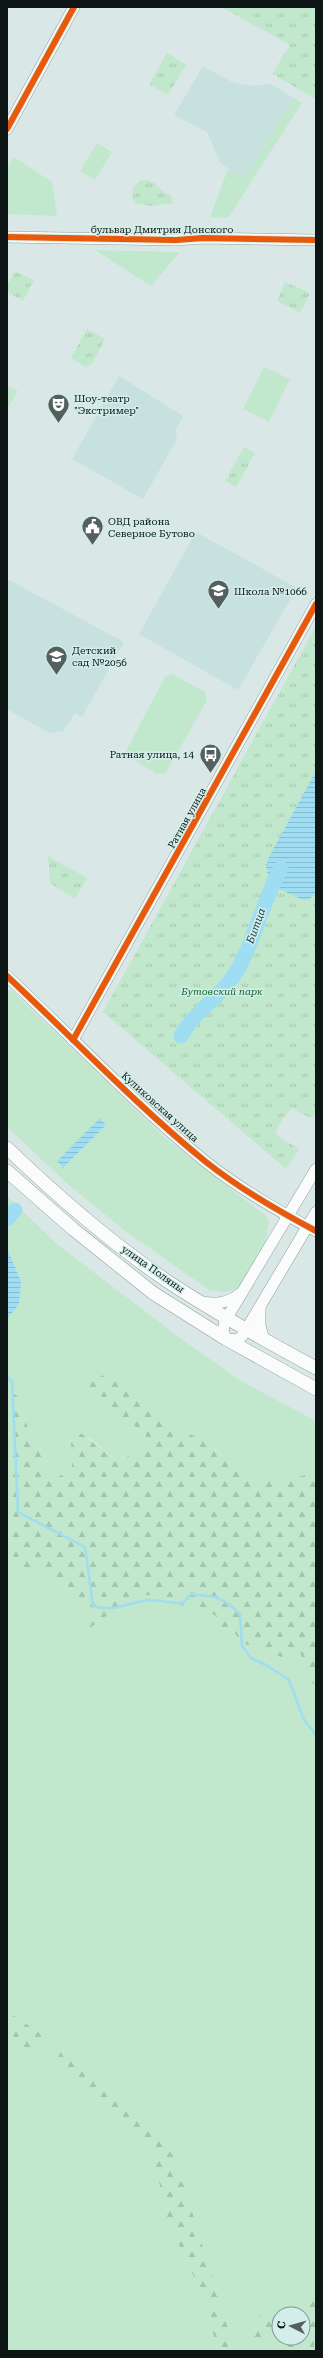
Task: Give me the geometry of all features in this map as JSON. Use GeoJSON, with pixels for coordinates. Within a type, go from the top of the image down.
{"type":"FeatureCollection","features":[{"type":"Feature","properties":{"kind":"main road","name":"улица Поляны"},"geometry":{"type":"LineString","coordinates":[[7,1148],[98,1229],[167,1281],[246,1330],[316,1368]]}},
{"type":"Feature","properties":{"kind":"main road","name":"улица Поляны"},"geometry":{"type":"LineString","coordinates":[[7,1171],[73,1229],[153,1293],[226,1339],[316,1389]]}},
{"type":"Feature","properties":{"kind":"street"},"geometry":{"type":"LineString","coordinates":[[7,129],[74,7]]}},
{"type":"Feature","properties":{"kind":"street","name":"бульвар Дмитрия Донского"},"geometry":{"type":"LineString","coordinates":[[7,237],[176,240],[202,238],[316,240]]}},
{"type":"Feature","properties":{"kind":"street","name":"Ратная улица"},"geometry":{"type":"LineString","coordinates":[[73,1040],[316,604]]}},
{"type":"Feature","properties":{"kind":"street","name":"Куликовская улица"},"geometry":{"type":"LineString","coordinates":[[7,976],[73,1040],[207,1162],[289,1216],[312,1229]]}},
{"type":"Feature","properties":{"kind":"street"},"geometry":{"type":"LineString","coordinates":[[316,1169],[227,1318],[223,1331],[226,1339],[238,1340],[246,1330],[261,1304],[312,1229],[316,1212]]}},
{"type":"Feature","properties":{"kind":"street"},"geometry":{"type":"LineString","coordinates":[[200,1301],[223,1303],[234,1299],[244,1290]]}},
{"type":"Feature","properties":{"kind":"street"},"geometry":{"type":"LineString","coordinates":[[261,1304],[260,1326],[264,1340]]}},
{"type":"Feature","properties":{"kind":"shaded area"},"geometry":{"type":"Polygon","coordinates":[[[203,66],[234,83],[254,86],[271,84],[294,98],[245,179],[221,164],[207,132],[174,115],[203,66]]]}},
{"type":"Feature","properties":{"kind":"shaded area"},"geometry":{"type":"Polygon","coordinates":[[[119,376],[183,416],[175,431],[177,439],[143,499],[72,459],[119,376]]]}},
{"type":"Feature","properties":{"kind":"shaded area","name":"Школа №1066"},"geometry":{"type":"Polygon","coordinates":[[[196,532],[297,588],[238,690],[139,634],[196,532]]]}},
{"type":"Feature","properties":{"kind":"shaded area","name":"Детский сад №2056"},"geometry":{"type":"Polygon","coordinates":[[[7,579],[124,642],[82,717],[75,713],[63,731],[49,733],[7,709],[7,579]]]}},
{"type":"Feature","properties":{"kind":"green space"},"geometry":{"type":"Polygon","coordinates":[[[221,7],[316,7],[316,99],[272,74],[290,45],[221,7]]]}},
{"type":"Feature","properties":{"kind":"green space"},"geometry":{"type":"Polygon","coordinates":[[[167,53],[186,65],[168,95],[149,84],[167,53]]]}},
{"type":"Feature","properties":{"kind":"green space"},"geometry":{"type":"Polygon","coordinates":[[[294,98],[302,103],[228,218],[210,217],[228,169],[245,179],[294,98]]]}},
{"type":"Feature","properties":{"kind":"green space"},"geometry":{"type":"Polygon","coordinates":[[[97,143],[112,152],[95,180],[80,171],[97,143]]]}},
{"type":"Feature","properties":{"kind":"green space"},"geometry":{"type":"Polygon","coordinates":[[[14,157],[52,182],[57,216],[7,214],[7,169],[14,157]]]}},
{"type":"Feature","properties":{"kind":"green space"},"geometry":{"type":"Polygon","coordinates":[[[141,180],[152,182],[163,191],[171,195],[173,203],[154,206],[137,204],[132,198],[133,187],[141,180]]]}},
{"type":"Feature","properties":{"kind":"green space"},"geometry":{"type":"Polygon","coordinates":[[[95,250],[180,252],[151,286],[95,250]]]}},
{"type":"Feature","properties":{"kind":"green space"},"geometry":{"type":"Polygon","coordinates":[[[15,271],[34,280],[23,301],[7,292],[7,285],[15,271]]]}},
{"type":"Feature","properties":{"kind":"green space"},"geometry":{"type":"Polygon","coordinates":[[[285,282],[310,293],[300,313],[277,301],[285,282]]]}},
{"type":"Feature","properties":{"kind":"green space"},"geometry":{"type":"Polygon","coordinates":[[[87,329],[105,339],[92,364],[85,367],[71,358],[87,329]]]}},
{"type":"Feature","properties":{"kind":"green space"},"geometry":{"type":"Polygon","coordinates":[[[264,367],[290,379],[269,422],[243,409],[264,367]]]}},
{"type":"Feature","properties":{"kind":"green space"},"geometry":{"type":"Polygon","coordinates":[[[7,385],[18,391],[7,409],[7,385]]]}},
{"type":"Feature","properties":{"kind":"green space"},"geometry":{"type":"Polygon","coordinates":[[[244,447],[255,453],[236,487],[225,481],[244,447]]]}},
{"type":"Feature","properties":{"kind":"green space","name":"Бутовский парк"},"geometry":{"type":"Polygon","coordinates":[[[316,626],[316,1116],[310,1118],[292,1108],[283,1118],[275,1134],[299,1149],[286,1169],[103,1012],[316,626]]]}},
{"type":"Feature","properties":{"kind":"green space"},"geometry":{"type":"Polygon","coordinates":[[[172,674],[205,692],[207,700],[166,773],[156,774],[128,756],[126,751],[165,677],[172,674]]]}},
{"type":"Feature","properties":{"kind":"green space"},"geometry":{"type":"Polygon","coordinates":[[[48,856],[87,878],[75,899],[50,883],[48,856]]]}},
{"type":"Feature","properties":{"kind":"green space"},"geometry":{"type":"Polygon","coordinates":[[[11,990],[165,1138],[266,1216],[269,1220],[266,1241],[240,1287],[226,1292],[209,1290],[124,1230],[71,1187],[7,1127],[7,992],[11,990]],[[100,1119],[57,1162],[63,1168],[106,1125],[100,1119]]]}},
{"type":"Feature","properties":{"kind":"green space"},"geometry":{"type":"Polygon","coordinates":[[[7,1196],[58,1245],[187,1343],[241,1381],[316,1421],[316,1474],[311,1473],[286,1481],[251,1478],[201,1439],[172,1426],[135,1391],[88,1388],[99,1406],[146,1433],[146,1448],[117,1461],[90,1438],[71,1443],[72,1471],[52,1479],[45,1467],[40,1446],[28,1429],[21,1400],[7,1394],[7,1196]]]}},
{"type":"Feature","properties":{"kind":"green space"},"geometry":{"type":"Polygon","coordinates":[[[95,1372],[135,1391],[172,1426],[201,1439],[251,1478],[286,1481],[311,1473],[316,1474],[316,1684],[310,1683],[306,1666],[300,1653],[281,1657],[257,1647],[244,1644],[229,1627],[217,1629],[216,1616],[203,1609],[185,1607],[166,1597],[146,1595],[116,1614],[104,1617],[90,1628],[90,1616],[82,1608],[74,1589],[56,1584],[41,1572],[25,1570],[7,1560],[7,1394],[15,1394],[21,1400],[28,1429],[40,1446],[45,1467],[52,1479],[72,1471],[71,1443],[81,1433],[117,1461],[146,1448],[146,1433],[99,1406],[88,1388],[95,1372]]]}},
{"type":"Feature","properties":{"kind":"green space"},"geometry":{"type":"Polygon","coordinates":[[[7,1560],[25,1570],[41,1572],[56,1584],[74,1589],[82,1608],[90,1615],[104,1617],[116,1614],[146,1595],[166,1597],[185,1607],[203,1609],[216,1616],[217,1629],[229,1627],[244,1644],[257,1647],[281,1657],[300,1653],[306,1666],[310,1683],[316,1684],[316,2351],[7,2351],[7,1560]]]}},
{"type":"Feature","properties":{"kind":"green space"},"geometry":{"type":"Polygon","coordinates":[[[7,2011],[44,2036],[32,2055],[7,2035],[7,2011]]]}},
{"type":"Feature","properties":{"kind":"green space"},"geometry":{"type":"Polygon","coordinates":[[[62,2049],[142,2113],[176,2160],[235,2351],[218,2351],[203,2296],[168,2221],[151,2147],[104,2100],[54,2066],[62,2049]]]}},
{"type":"Feature","properties":{"kind":"green space"},"geometry":{"type":"Polygon","coordinates":[[[316,2299],[316,2333],[313,2351],[275,2351],[278,2346],[311,2346],[311,2306],[294,2306],[301,2302],[316,2299]]]}},
{"type":"Feature","properties":{"kind":"green space"},"geometry":{"type":"Polygon","coordinates":[[[268,2309],[271,2310],[271,2336],[263,2339],[251,2337],[248,2332],[251,2325],[268,2309]]]}},
{"type":"Feature","properties":{"kind":"water"},"geometry":{"type":"Polygon","coordinates":[[[316,771],[316,892],[309,900],[303,900],[271,885],[266,867],[269,857],[316,771]]]}},
{"type":"Feature","properties":{"kind":"water"},"geometry":{"type":"Polygon","coordinates":[[[100,1118],[106,1125],[63,1168],[57,1161],[100,1118]]]}},
{"type":"Feature","properties":{"kind":"water"},"geometry":{"type":"Polygon","coordinates":[[[7,1249],[21,1281],[19,1304],[7,1319],[7,1249]]]}},
{"type":"Feature","properties":{"kind":"waterway","name":"Битца"},"geometry":{"type":"LineString","coordinates":[[181,1036],[194,1018],[232,979],[238,969],[250,944],[269,893],[281,868]]}},
{"type":"Feature","properties":{"kind":"waterway","name":"Битца"},"geometry":{"type":"LineString","coordinates":[[7,1219],[15,1210]]}},
{"type":"Feature","properties":{"kind":"waterway"},"geometry":{"type":"LineString","coordinates":[[7,1377],[12,1382],[18,1512],[85,1547],[93,1606],[100,1608],[114,1608],[149,1600],[183,1603],[191,1594],[218,1598],[229,1604],[240,1614],[242,1646],[251,1658],[266,1665],[289,1680],[304,1720],[316,1735]]}},
{"type":"Feature","properties":{"kind":"cycle path"},"geometry":{"type":"LineString","coordinates":[[7,129],[74,7]]}},
{"type":"Feature","properties":{"kind":"cycle path"},"geometry":{"type":"LineString","coordinates":[[7,237],[176,240],[203,238],[316,240]]}},
{"type":"Feature","properties":{"kind":"cycle path"},"geometry":{"type":"LineString","coordinates":[[73,1040],[316,604]]}},
{"type":"Feature","properties":{"kind":"cycle path"},"geometry":{"type":"LineString","coordinates":[[7,976],[155,1118],[206,1162],[260,1199],[316,1231]]}},
{"type":"Feature","properties":{"kind":"place","name":"Шоу-театр \"Экстример\""},"geometry":{"type":"Point","coordinates":[59,424]}},
{"type":"Feature","properties":{"kind":"place","name":"ОВД района Северное Бутово"},"geometry":{"type":"Point","coordinates":[93,546]}},
{"type":"Feature","properties":{"kind":"place","name":"Школа №1066"},"geometry":{"type":"Point","coordinates":[218,610]}},
{"type":"Feature","properties":{"kind":"place","name":"Детский сад №2056"},"geometry":{"type":"Point","coordinates":[56,676]}},
{"type":"Feature","properties":{"kind":"place","name":"Ратная улица, 14"},"geometry":{"type":"Point","coordinates":[210,774]}}]}
